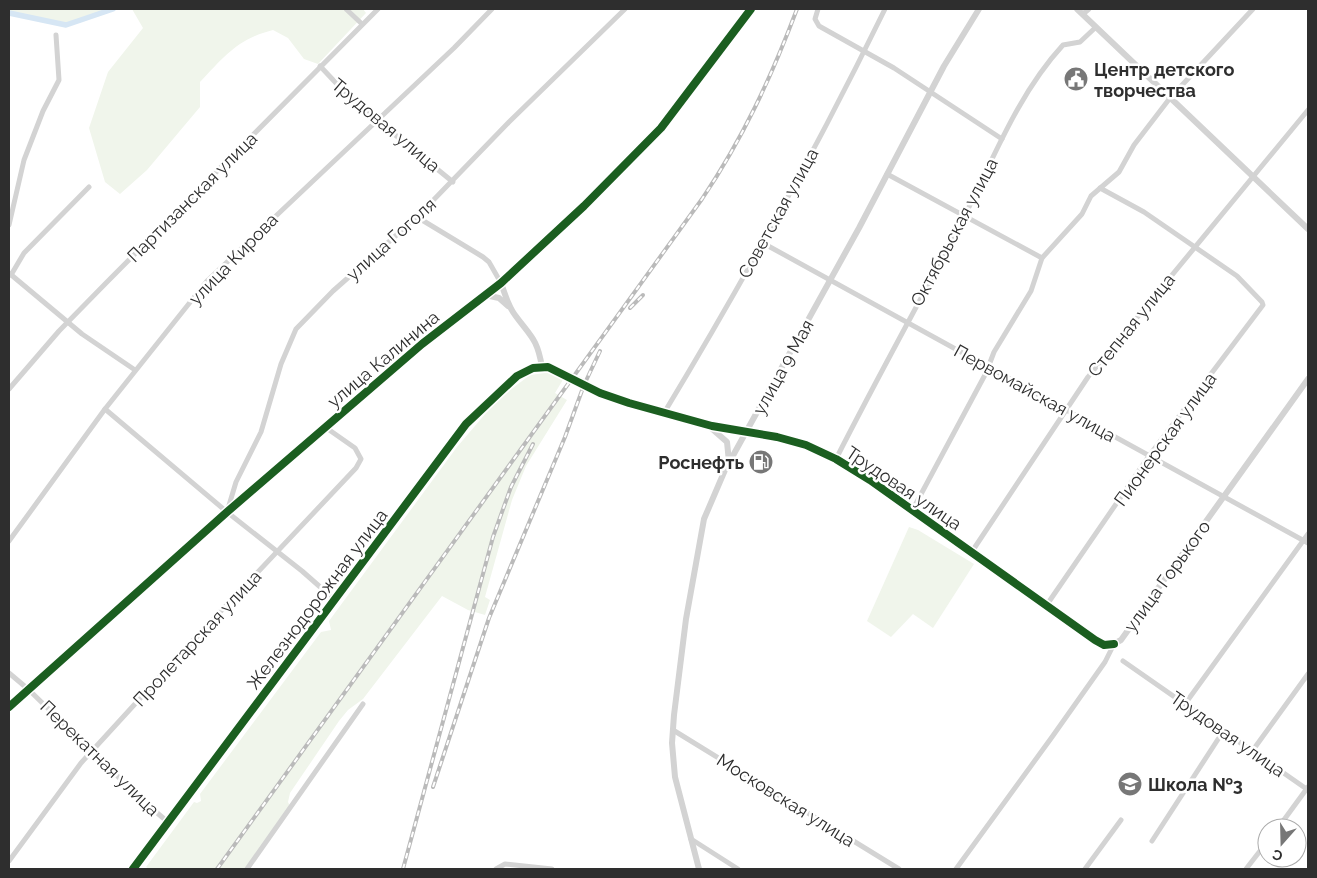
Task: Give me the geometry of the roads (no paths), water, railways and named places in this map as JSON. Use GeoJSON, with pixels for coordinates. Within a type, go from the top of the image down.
{"type":"FeatureCollection","features":[{"type":"Feature","properties":{"kind":"street"},"geometry":{"type":"LineString","coordinates":[[346,9],[362,24]]}},
{"type":"Feature","properties":{"kind":"street","name":"Партизанская улица"},"geometry":{"type":"LineString","coordinates":[[9,389],[68,322],[378,9]]}},
{"type":"Feature","properties":{"kind":"street","name":"улица Кирова"},"geometry":{"type":"LineString","coordinates":[[9,541],[104,409],[208,281],[492,9]]}},
{"type":"Feature","properties":{"kind":"street","name":"улица Гоголя"},"geometry":{"type":"LineString","coordinates":[[227,512],[236,482],[261,432],[281,364],[296,329],[333,291],[417,217],[453,182],[509,122],[625,9]]}},
{"type":"Feature","properties":{"kind":"street","name":"улица Калинина"},"geometry":{"type":"LineString","coordinates":[[9,707],[227,512],[422,344],[501,283],[584,206],[661,128],[750,9]]}},
{"type":"Feature","properties":{"kind":"street"},"geometry":{"type":"LineString","coordinates":[[818,9],[815,19],[818,26],[901,73],[1002,139]]}},
{"type":"Feature","properties":{"kind":"street","name":"Советская улица"},"geometry":{"type":"LineString","coordinates":[[664,413],[701,352],[819,139],[885,9]]}},
{"type":"Feature","properties":{"kind":"street","name":"улица 9 Мая"},"geometry":{"type":"LineString","coordinates":[[700,869],[675,777],[673,730],[686,619],[700,537],[708,509],[730,463],[830,281],[957,42],[979,9]]}},
{"type":"Feature","properties":{"kind":"street"},"geometry":{"type":"LineString","coordinates":[[1077,9],[1308,229]]}},
{"type":"Feature","properties":{"kind":"street"},"geometry":{"type":"LineString","coordinates":[[1083,14],[1089,9]]}},
{"type":"Feature","properties":{"kind":"street"},"geometry":{"type":"LineString","coordinates":[[912,511],[994,352],[1031,291],[1042,258],[1082,214],[1092,196],[1119,172],[1139,138],[1170,98],[1253,9]]}},
{"type":"Feature","properties":{"kind":"street","name":"Октябрьская улица"},"geometry":{"type":"LineString","coordinates":[[836,459],[1002,139],[1042,72],[1059,50],[1068,43],[1080,42],[1096,28]]}},
{"type":"Feature","properties":{"kind":"street"},"geometry":{"type":"LineString","coordinates":[[9,225],[26,153],[59,80],[56,35]]}},
{"type":"Feature","properties":{"kind":"street","name":"Трудовая улица"},"geometry":{"type":"LineString","coordinates":[[320,66],[351,99],[453,182]]}},
{"type":"Feature","properties":{"kind":"street","name":"Степная улица"},"geometry":{"type":"LineString","coordinates":[[971,553],[1103,359],[1308,110]]}},
{"type":"Feature","properties":{"kind":"street"},"geometry":{"type":"LineString","coordinates":[[887,174],[1042,258]]}},
{"type":"Feature","properties":{"kind":"street"},"geometry":{"type":"LineString","coordinates":[[89,187],[24,253],[10,274],[68,322],[135,370]]}},
{"type":"Feature","properties":{"kind":"street"},"geometry":{"type":"LineString","coordinates":[[1100,188],[1151,217],[1194,248]]}},
{"type":"Feature","properties":{"kind":"street"},"geometry":{"type":"LineString","coordinates":[[417,217],[489,262],[501,283],[512,310]]}},
{"type":"Feature","properties":{"kind":"street","name":"Первомайская улица"},"geometry":{"type":"LineString","coordinates":[[761,242],[1306,542]]}},
{"type":"Feature","properties":{"kind":"street","name":"Пионерская улица"},"geometry":{"type":"LineString","coordinates":[[1046,606],[1149,456],[1261,309],[1262,302],[1237,276],[1194,248]]}},
{"type":"Feature","properties":{"kind":"street"},"geometry":{"type":"LineString","coordinates":[[485,295],[499,298],[512,310],[534,337],[538,346],[542,367]]}},
{"type":"Feature","properties":{"kind":"street","name":"Трудовая улица"},"geometry":{"type":"LineString","coordinates":[[542,367],[555,369],[614,398],[704,424],[794,441],[836,459],[1095,640],[1104,644],[1114,644]]}},
{"type":"Feature","properties":{"kind":"street","name":"Железнодорожная улица"},"geometry":{"type":"LineString","coordinates":[[133,869],[466,424],[517,376],[533,368],[542,367]]}},
{"type":"Feature","properties":{"kind":"street","name":"улица Горького"},"geometry":{"type":"LineString","coordinates":[[956,869],[1068,715],[1105,662],[1114,644],[1120,640],[1225,498],[1308,379]]}},
{"type":"Feature","properties":{"kind":"street"},"geometry":{"type":"LineString","coordinates":[[104,409],[334,600]]}},
{"type":"Feature","properties":{"kind":"street"},"geometry":{"type":"LineString","coordinates":[[704,424],[721,435],[727,442],[730,463]]}},
{"type":"Feature","properties":{"kind":"street","name":"Пролетарская улица"},"geometry":{"type":"LineString","coordinates":[[9,861],[81,763],[359,463],[360,455],[355,448],[325,427]]}},
{"type":"Feature","properties":{"kind":"street"},"geometry":{"type":"LineString","coordinates":[[1185,704],[1306,542],[1308,534]]}},
{"type":"Feature","properties":{"kind":"street","name":"Трудовая улица"},"geometry":{"type":"LineString","coordinates":[[1123,661],[1308,789]]}},
{"type":"Feature","properties":{"kind":"street","name":"Перекатная улица"},"geometry":{"type":"LineString","coordinates":[[9,673],[168,823]]}},
{"type":"Feature","properties":{"kind":"street"},"geometry":{"type":"LineString","coordinates":[[1253,750],[1308,674]]}},
{"type":"Feature","properties":{"kind":"street"},"geometry":{"type":"LineString","coordinates":[[247,869],[363,704]]}},
{"type":"Feature","properties":{"kind":"street","name":"Московская улица"},"geometry":{"type":"LineString","coordinates":[[673,730],[899,869]]}},
{"type":"Feature","properties":{"kind":"street"},"geometry":{"type":"LineString","coordinates":[[1152,841],[1224,730]]}},
{"type":"Feature","properties":{"kind":"street"},"geometry":{"type":"LineString","coordinates":[[1286,818],[1308,789]]}},
{"type":"Feature","properties":{"kind":"street"},"geometry":{"type":"LineString","coordinates":[[1085,869],[1121,820]]}},
{"type":"Feature","properties":{"kind":"street"},"geometry":{"type":"LineString","coordinates":[[691,839],[738,869]]}},
{"type":"Feature","properties":{"kind":"street"},"geometry":{"type":"LineString","coordinates":[[1246,869],[1257,855]]}},
{"type":"Feature","properties":{"kind":"street"},"geometry":{"type":"LineString","coordinates":[[496,869],[504,864],[552,869]]}},
{"type":"Feature","properties":{"kind":"waterway"},"geometry":{"type":"LineString","coordinates":[[9,13],[66,25],[113,9]]}},
{"type":"Feature","properties":{"kind":"railway"},"geometry":{"type":"LineString","coordinates":[[217,869],[702,199],[717,176],[755,107],[797,9]]}},
{"type":"Feature","properties":{"kind":"railway"},"geometry":{"type":"LineString","coordinates":[[630,308],[643,295]]}},
{"type":"Feature","properties":{"kind":"railway"},"geometry":{"type":"LineString","coordinates":[[433,787],[489,618],[565,437],[584,385],[600,351]]}},
{"type":"Feature","properties":{"kind":"railway"},"geometry":{"type":"LineString","coordinates":[[403,869],[493,537],[511,487],[533,444]]}},
{"type":"Feature","properties":{"kind":"place","name":"Центр детского творчества"},"geometry":{"type":"Point","coordinates":[1076,79]}},
{"type":"Feature","properties":{"kind":"place","name":"Роснефть"},"geometry":{"type":"Point","coordinates":[761,462]}},
{"type":"Feature","properties":{"kind":"place","name":"Школа №3"},"geometry":{"type":"Point","coordinates":[1130,784]}}]}
